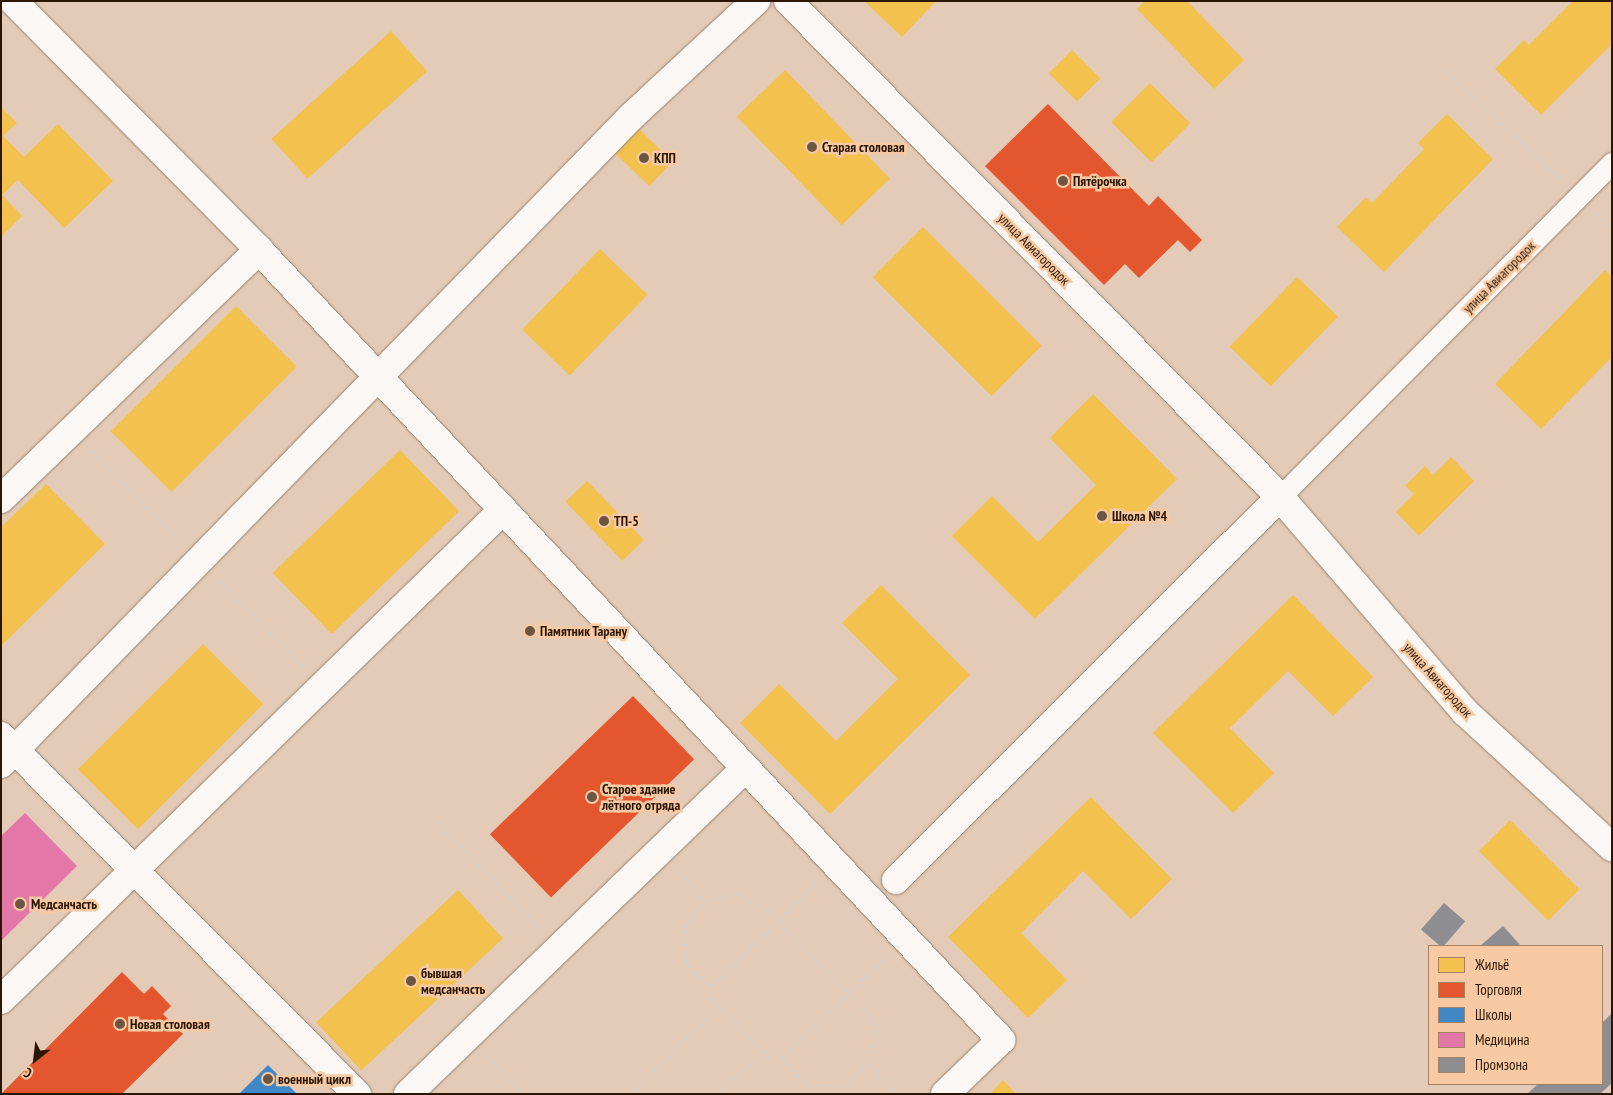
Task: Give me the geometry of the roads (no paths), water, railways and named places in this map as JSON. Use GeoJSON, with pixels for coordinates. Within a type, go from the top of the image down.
{"type":"FeatureCollection","features":[{"type":"Feature","properties":{"kind":"street"},"geometry":{"type":"LineString","coordinates":[[13,1],[259,250],[1001,1040],[946,1094]]}},
{"type":"Feature","properties":{"kind":"street"},"geometry":{"type":"LineString","coordinates":[[358,1094],[136,869],[6,750],[632,117],[756,1]]}},
{"type":"Feature","properties":{"kind":"street","name":"улица Авиагородок"},"geometry":{"type":"LineString","coordinates":[[788,1],[1280,498],[1465,712],[1612,847]]}},
{"type":"Feature","properties":{"kind":"street","name":"улица Авиагородок"},"geometry":{"type":"LineString","coordinates":[[1280,498],[1612,163]]}},
{"type":"Feature","properties":{"kind":"street"},"geometry":{"type":"LineString","coordinates":[[1,499],[259,250]]}},
{"type":"Feature","properties":{"kind":"street"},"geometry":{"type":"LineString","coordinates":[[896,880],[1280,498]]}},
{"type":"Feature","properties":{"kind":"street"},"geometry":{"type":"LineString","coordinates":[[1,1000],[503,510]]}},
{"type":"Feature","properties":{"kind":"street"},"geometry":{"type":"LineString","coordinates":[[408,1094],[745,768]]}},
{"type":"Feature","properties":{"kind":"place","name":"Старая столовая"},"geometry":{"type":"Point","coordinates":[812,147]}},
{"type":"Feature","properties":{"kind":"place","name":"КПП"},"geometry":{"type":"Point","coordinates":[644,158]}},
{"type":"Feature","properties":{"kind":"place","name":"Пятёрочка"},"geometry":{"type":"Point","coordinates":[1063,181]}},
{"type":"Feature","properties":{"kind":"place","name":"Школа №4"},"geometry":{"type":"Point","coordinates":[1102,516]}},
{"type":"Feature","properties":{"kind":"place","name":"ТП-5"},"geometry":{"type":"Point","coordinates":[604,521]}},
{"type":"Feature","properties":{"kind":"place","name":"Памятник Тарану"},"geometry":{"type":"Point","coordinates":[530,631]}},
{"type":"Feature","properties":{"kind":"place","name":"Старое здание лётного отряда"},"geometry":{"type":"Point","coordinates":[592,797]}},
{"type":"Feature","properties":{"kind":"place","name":"Медсанчасть"},"geometry":{"type":"Point","coordinates":[20,904]}},
{"type":"Feature","properties":{"kind":"place","name":"бывшая медсанчасть"},"geometry":{"type":"Point","coordinates":[411,981]}},
{"type":"Feature","properties":{"kind":"place","name":"Новая столовая"},"geometry":{"type":"Point","coordinates":[120,1024]}},
{"type":"Feature","properties":{"kind":"place","name":"военный цикл"},"geometry":{"type":"Point","coordinates":[268,1079]}}]}
